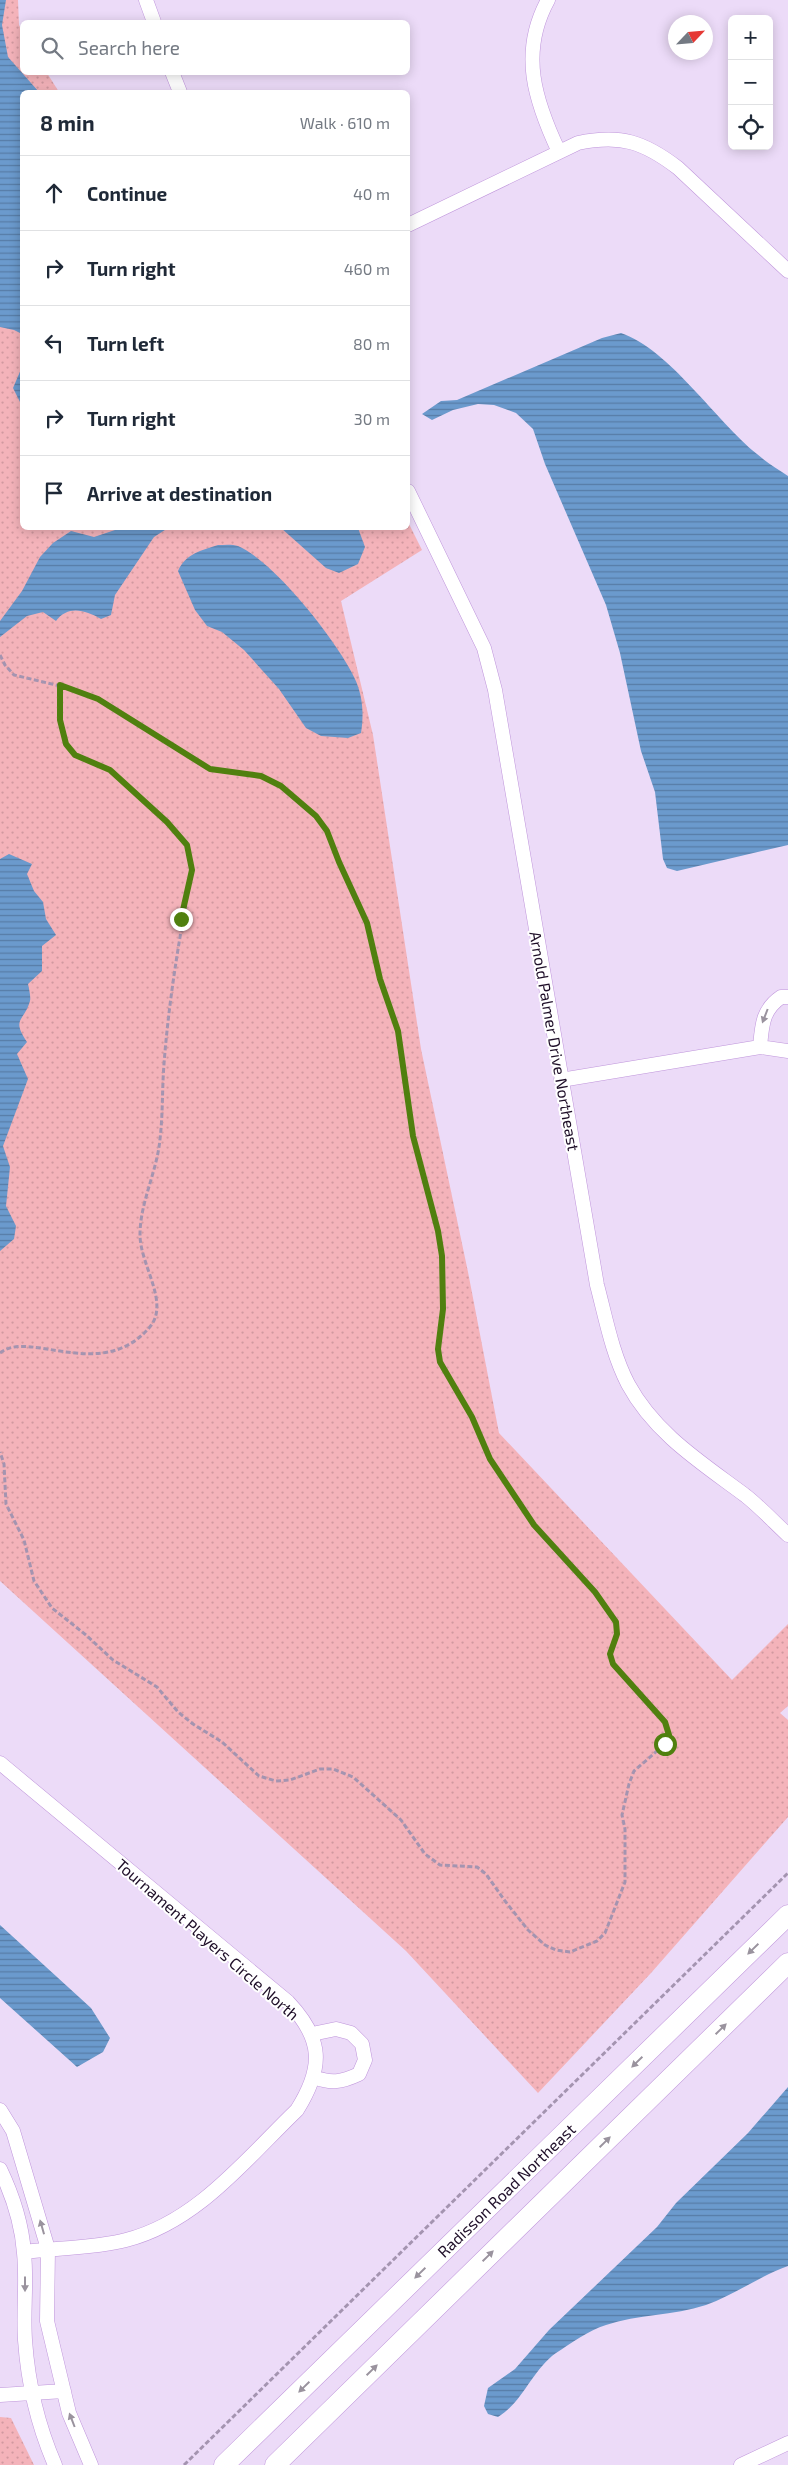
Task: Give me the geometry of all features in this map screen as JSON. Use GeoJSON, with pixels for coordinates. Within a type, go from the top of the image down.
{"type":"FeatureCollection","features":[{"type":"Feature","properties":{"kind":"main road","name":"Radisson Road Northeast"},"geometry":{"type":"LineString","coordinates":[[224,2465],[788,1915]]}},
{"type":"Feature","properties":{"kind":"main road"},"geometry":{"type":"LineString","coordinates":[[275,2465],[788,1963]]}},
{"type":"Feature","properties":{"kind":"street"},"geometry":{"type":"LineString","coordinates":[[146,0],[153,20]]}},
{"type":"Feature","properties":{"kind":"street"},"geometry":{"type":"LineString","coordinates":[[548,0],[533,38],[532,66],[536,97],[559,152]]}},
{"type":"Feature","properties":{"kind":"street"},"geometry":{"type":"LineString","coordinates":[[173,75],[179,90]]}},
{"type":"Feature","properties":{"kind":"street"},"geometry":{"type":"LineString","coordinates":[[410,224],[578,143],[598,139],[618,139],[637,143],[659,154],[678,168],[788,271]]}},
{"type":"Feature","properties":{"kind":"street","name":"Arnold Palmer Drive Northeast"},"geometry":{"type":"LineString","coordinates":[[410,495],[484,648],[493,681],[597,1285],[615,1356],[629,1385],[657,1425],[693,1458],[748,1497],[788,1535]]}},
{"type":"Feature","properties":{"kind":"street"},"geometry":{"type":"LineString","coordinates":[[760,1047],[762,1019],[767,1009],[781,997],[788,998]]}},
{"type":"Feature","properties":{"kind":"street"},"geometry":{"type":"LineString","coordinates":[[561,1080],[760,1047],[788,1051]]}},
{"type":"Feature","properties":{"kind":"street","name":"Tournament Players Circle North"},"geometry":{"type":"LineString","coordinates":[[0,1763],[288,2002],[303,2018],[312,2034],[316,2061],[314,2077],[307,2094],[297,2110],[197,2207],[151,2232],[125,2240],[24,2252]]}},
{"type":"Feature","properties":{"kind":"street"},"geometry":{"type":"LineString","coordinates":[[312,2034],[336,2029],[352,2033],[362,2044],[365,2060],[359,2074],[343,2082],[325,2082],[314,2077]]}},
{"type":"Feature","properties":{"kind":"street"},"geometry":{"type":"LineString","coordinates":[[0,2110],[13,2131],[48,2249],[47,2321],[69,2413],[92,2465]]}},
{"type":"Feature","properties":{"kind":"street"},"geometry":{"type":"LineString","coordinates":[[0,2169],[10,2190],[24,2252],[25,2341],[32,2394],[40,2427],[55,2465]]}},
{"type":"Feature","properties":{"kind":"street"},"geometry":{"type":"LineString","coordinates":[[0,2395],[64,2391]]}},
{"type":"Feature","properties":{"kind":"street"},"geometry":{"type":"LineString","coordinates":[[741,2465],[788,2443]]}},
{"type":"Feature","properties":{"kind":"path"},"geometry":{"type":"LineString","coordinates":[[0,655],[5,665],[14,674],[60,685],[98,699],[210,769],[261,776],[281,786],[316,816],[327,831],[345,877],[362,907],[372,937],[383,991],[398,1031],[413,1136],[438,1231],[443,1309],[438,1349],[440,1362],[472,1417],[490,1459],[534,1525],[595,1592],[616,1622],[617,1634],[610,1654],[613,1664],[665,1722],[669,1735],[665,1744],[634,1772],[629,1784],[622,1815],[625,1828],[625,1882],[605,1932],[598,1941],[570,1952],[556,1950],[544,1944],[516,1916],[486,1874],[477,1867],[440,1865],[425,1854],[400,1820],[353,1777],[332,1769],[320,1769],[298,1777],[276,1781],[259,1776],[222,1742],[192,1724],[178,1712],[157,1686],[114,1660],[86,1634],[52,1608],[43,1596],[34,1582],[24,1540],[6,1504],[4,1464],[0,1452]]}},
{"type":"Feature","properties":{"kind":"path"},"geometry":{"type":"LineString","coordinates":[[0,1354],[17,1348],[80,1355],[118,1350],[136,1340],[150,1328],[157,1315],[158,1302],[143,1256],[140,1235],[148,1185],[160,1140],[164,1064],[176,957],[192,870],[191,857],[187,845],[154,809],[110,770],[75,755],[66,744],[60,720],[60,685]]}},
{"type":"Feature","properties":{"kind":"path"},"geometry":{"type":"LineString","coordinates":[[184,2465],[788,1873]]}},
{"type":"Feature","properties":{"kind":"shaded area"},"geometry":{"type":"Polygon","coordinates":[[[0,0],[18,0],[20,75],[48,75],[58,90],[20,90],[20,530],[410,530],[410,526],[422,550],[341,601],[373,735],[421,1049],[468,1272],[499,1433],[732,1680],[788,1624],[788,1706],[780,1713],[788,1720],[788,1817],[651,1973],[538,2093],[406,1951],[0,1581],[0,0]]]}},
{"type":"Feature","properties":{"kind":"shaded area"},"geometry":{"type":"Polygon","coordinates":[[[0,2417],[11,2418],[34,2465],[0,2465],[0,2417]]]}},
{"type":"Feature","properties":{"kind":"water"},"geometry":{"type":"Polygon","coordinates":[[[0,0],[6,0],[2,25],[8,57],[20,71],[20,75],[24,75],[37,90],[20,90],[20,333],[0,327],[0,0]]]}},
{"type":"Feature","properties":{"kind":"water"},"geometry":{"type":"Polygon","coordinates":[[[621,333],[639,341],[657,354],[692,387],[741,440],[788,476],[788,845],[677,871],[667,868],[663,859],[655,792],[641,751],[620,653],[606,605],[545,464],[533,429],[516,413],[494,405],[478,404],[453,410],[432,420],[422,414],[441,401],[457,400],[602,338],[621,333]]]}},
{"type":"Feature","properties":{"kind":"water"},"geometry":{"type":"Polygon","coordinates":[[[20,372],[20,402],[13,388],[20,372]]]}},
{"type":"Feature","properties":{"kind":"water"},"geometry":{"type":"Polygon","coordinates":[[[115,530],[165,530],[154,537],[115,595],[111,615],[101,619],[83,611],[71,611],[56,621],[43,612],[27,616],[0,637],[0,621],[22,591],[40,557],[53,543],[71,531],[94,537],[115,530]]]}},
{"type":"Feature","properties":{"kind":"water"},"geometry":{"type":"Polygon","coordinates":[[[283,530],[359,530],[365,547],[358,564],[339,573],[326,568],[283,530]]]}},
{"type":"Feature","properties":{"kind":"water"},"geometry":{"type":"Polygon","coordinates":[[[218,545],[238,546],[253,554],[286,585],[334,643],[357,684],[362,705],[361,733],[348,738],[321,736],[306,728],[279,689],[244,650],[222,632],[207,626],[195,610],[178,571],[190,556],[218,545]]]}},
{"type":"Feature","properties":{"kind":"water"},"geometry":{"type":"Polygon","coordinates":[[[9,854],[32,864],[27,874],[34,891],[43,902],[46,919],[56,935],[42,946],[42,971],[28,984],[30,1001],[19,1024],[27,1042],[17,1054],[28,1079],[3,1146],[10,1167],[6,1206],[16,1226],[14,1239],[0,1251],[0,859],[9,854]]]}},
{"type":"Feature","properties":{"kind":"water"},"geometry":{"type":"Polygon","coordinates":[[[0,1925],[91,2008],[110,2038],[103,2052],[77,2067],[0,1998],[0,1925]]]}},
{"type":"Feature","properties":{"kind":"water"},"geometry":{"type":"Polygon","coordinates":[[[788,2087],[788,2266],[727,2296],[694,2309],[618,2321],[593,2330],[548,2360],[507,2411],[498,2417],[488,2414],[484,2406],[488,2388],[515,2369],[549,2330],[657,2227],[676,2203],[748,2133],[788,2087]]]}},
{"type":"Feature","properties":{"kind":"route"},"geometry":{"type":"LineString","coordinates":[[181,919],[192,870],[191,857],[187,845],[154,809],[110,770],[75,755],[66,744],[61,732],[60,685],[98,699],[210,769],[261,776],[281,786],[301,801],[316,816],[327,831],[345,877],[362,907],[372,937],[383,991],[394,1016],[398,1031],[413,1136],[432,1205],[442,1256],[443,1309],[438,1349],[440,1362],[472,1417],[490,1459],[534,1525],[595,1592],[616,1622],[617,1634],[610,1654],[613,1664],[665,1722],[669,1735],[665,1744]]}}]}
